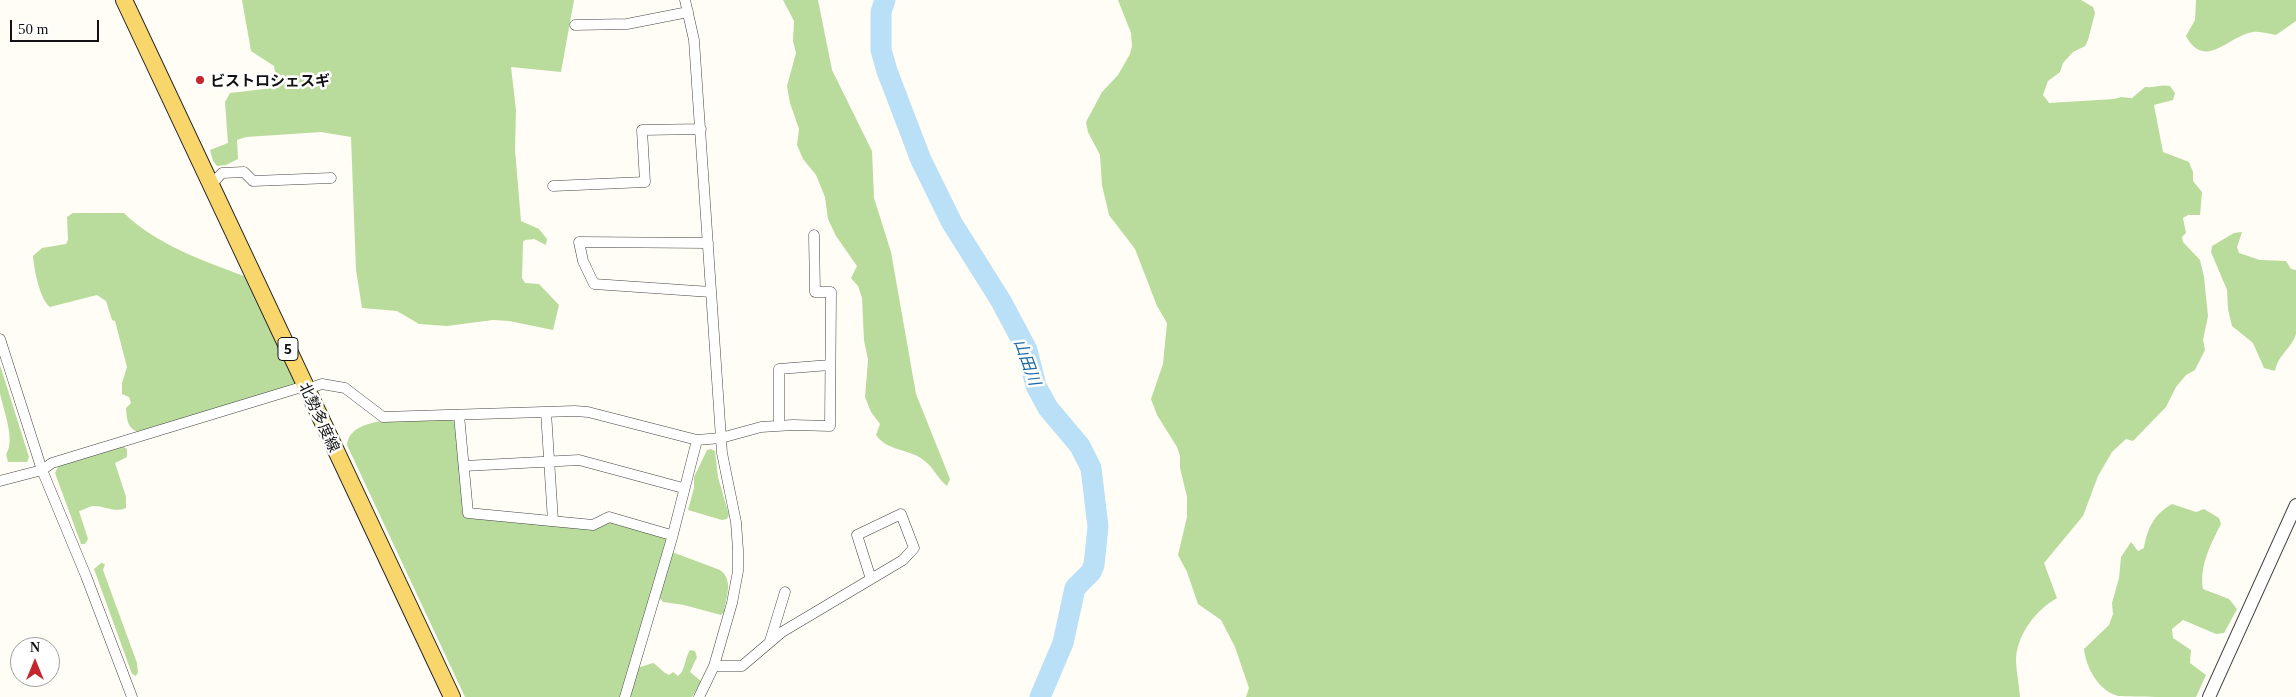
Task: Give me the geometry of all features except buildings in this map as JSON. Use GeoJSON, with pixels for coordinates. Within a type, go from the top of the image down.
{"type":"FeatureCollection","features":[{"type":"Feature","properties":{"kind":"main road","name":"北勢多度線"},"geometry":{"type":"LineString","coordinates":[[124,0],[452,697]]}},
{"type":"Feature","properties":{"kind":"street"},"geometry":{"type":"LineString","coordinates":[[685,0],[694,40],[722,453],[737,528],[738,571],[732,603],[714,666],[699,697]]}},
{"type":"Feature","properties":{"kind":"street"},"geometry":{"type":"LineString","coordinates":[[575,26],[627,24],[688,12]]}},
{"type":"Feature","properties":{"kind":"street"},"geometry":{"type":"LineString","coordinates":[[553,186],[645,182],[642,130],[701,129]]}},
{"type":"Feature","properties":{"kind":"street"},"geometry":{"type":"LineString","coordinates":[[212,184],[222,172],[244,172],[253,181],[331,178]]}},
{"type":"Feature","properties":{"kind":"street"},"geometry":{"type":"LineString","coordinates":[[0,481],[42,470],[52,463],[322,384],[345,388],[383,417],[588,412],[697,440],[721,438],[750,429],[779,426],[830,426],[832,374],[830,365],[831,292],[815,292],[814,235]]}},
{"type":"Feature","properties":{"kind":"street"},"geometry":{"type":"LineString","coordinates":[[708,243],[579,242],[583,261],[594,284],[711,292]]}},
{"type":"Feature","properties":{"kind":"street"},"geometry":{"type":"LineString","coordinates":[[0,339],[42,470],[70,542],[86,576],[132,696]]}},
{"type":"Feature","properties":{"kind":"street"},"geometry":{"type":"LineString","coordinates":[[779,426],[779,369],[830,365]]}},
{"type":"Feature","properties":{"kind":"street"},"geometry":{"type":"LineString","coordinates":[[546,412],[552,521]]}},
{"type":"Feature","properties":{"kind":"street"},"geometry":{"type":"LineString","coordinates":[[459,415],[468,514],[593,525],[609,517],[671,535]]}},
{"type":"Feature","properties":{"kind":"street"},"geometry":{"type":"LineString","coordinates":[[626,697],[697,440]]}},
{"type":"Feature","properties":{"kind":"street"},"geometry":{"type":"LineString","coordinates":[[464,466],[579,460],[683,488]]}},
{"type":"Feature","properties":{"kind":"street"},"geometry":{"type":"LineString","coordinates":[[2209,697],[2296,505]]}},
{"type":"Feature","properties":{"kind":"street"},"geometry":{"type":"LineString","coordinates":[[714,666],[742,666],[782,632],[903,560],[914,548],[901,514],[857,535],[871,579]]}},
{"type":"Feature","properties":{"kind":"street"},"geometry":{"type":"LineString","coordinates":[[770,642],[785,592]]}},
{"type":"Feature","properties":{"kind":"green space"},"geometry":{"type":"Polygon","coordinates":[[[242,0],[574,0],[561,72],[511,67],[516,110],[515,150],[521,221],[539,229],[547,239],[546,245],[534,239],[523,242],[522,278],[525,283],[539,284],[559,305],[553,330],[509,321],[493,320],[447,326],[419,324],[397,311],[362,308],[356,270],[351,137],[321,132],[246,137],[237,140],[238,159],[226,165],[217,166],[213,161],[210,150],[228,143],[225,102],[230,93],[273,88],[277,84],[274,66],[251,51],[242,0]]]}},
{"type":"Feature","properties":{"kind":"green space"},"geometry":{"type":"Polygon","coordinates":[[[783,0],[818,0],[832,70],[872,151],[874,198],[891,252],[916,394],[950,479],[947,486],[922,459],[890,446],[876,435],[880,424],[871,412],[865,397],[868,360],[864,340],[862,298],[858,286],[851,278],[857,266],[836,236],[828,219],[825,197],[816,175],[803,159],[797,145],[799,129],[790,103],[787,86],[796,53],[793,41],[794,21],[783,0]]]}},
{"type":"Feature","properties":{"kind":"green space"},"geometry":{"type":"Polygon","coordinates":[[[1118,0],[2081,0],[2093,7],[2095,13],[2088,40],[2085,46],[2073,52],[2063,63],[2060,72],[2048,81],[2043,95],[2049,103],[2121,97],[2132,98],[2145,87],[2164,85],[2170,86],[2175,93],[2173,100],[2154,105],[2163,152],[2189,162],[2193,172],[2193,181],[2202,192],[2200,215],[2188,215],[2183,218],[2186,233],[2182,237],[2183,242],[2200,260],[2204,277],[2208,316],[2203,340],[2205,350],[2195,370],[2186,375],[2176,387],[2166,407],[2133,441],[2126,439],[2112,452],[2098,476],[2083,516],[2044,563],[2057,598],[2035,616],[2020,640],[2017,649],[2016,667],[2020,697],[1246,697],[1249,688],[1235,647],[1221,620],[1198,604],[1187,572],[1178,555],[1187,517],[1187,497],[1180,468],[1180,456],[1177,447],[1157,415],[1151,399],[1163,364],[1167,323],[1157,306],[1135,249],[1109,215],[1102,185],[1100,155],[1088,132],[1086,122],[1102,92],[1118,75],[1130,54],[1132,46],[1131,33],[1118,0]]]}},
{"type":"Feature","properties":{"kind":"green space"},"geometry":{"type":"Polygon","coordinates":[[[2196,0],[2296,0],[2296,21],[2276,35],[2253,32],[2217,49],[2201,51],[2193,46],[2186,36],[2195,20],[2196,0]]]}},
{"type":"Feature","properties":{"kind":"green space"},"geometry":{"type":"Polygon","coordinates":[[[73,213],[124,213],[136,224],[165,243],[197,258],[244,276],[296,384],[138,432],[134,430],[128,423],[126,408],[131,403],[129,397],[122,394],[122,383],[127,367],[115,321],[112,320],[106,301],[97,295],[50,307],[43,298],[38,284],[33,256],[42,248],[66,244],[68,240],[67,217],[73,213]]]}},
{"type":"Feature","properties":{"kind":"green space"},"geometry":{"type":"Polygon","coordinates":[[[2242,232],[2237,247],[2239,253],[2260,260],[2286,261],[2291,269],[2296,270],[2296,334],[2275,371],[2264,368],[2253,343],[2232,326],[2228,309],[2227,290],[2211,252],[2212,246],[2234,233],[2242,232]]]}},
{"type":"Feature","properties":{"kind":"green space"},"geometry":{"type":"Polygon","coordinates":[[[0,365],[29,457],[27,462],[8,462],[6,454],[10,441],[0,393],[0,365]]]}},
{"type":"Feature","properties":{"kind":"green space"},"geometry":{"type":"Polygon","coordinates":[[[408,419],[451,420],[456,423],[465,517],[611,522],[668,538],[622,697],[465,697],[347,445],[351,434],[361,427],[375,422],[408,419]]]}},
{"type":"Feature","properties":{"kind":"green space"},"geometry":{"type":"Polygon","coordinates":[[[122,446],[127,449],[127,457],[115,463],[126,497],[126,508],[114,510],[94,506],[79,511],[88,539],[85,544],[81,544],[55,473],[59,465],[122,446]]]}},
{"type":"Feature","properties":{"kind":"green space"},"geometry":{"type":"Polygon","coordinates":[[[707,450],[715,451],[718,477],[729,515],[727,519],[722,520],[688,510],[694,488],[694,477],[707,450]]]}},
{"type":"Feature","properties":{"kind":"green space"},"geometry":{"type":"Polygon","coordinates":[[[2172,504],[2196,512],[2204,509],[2219,518],[2221,524],[2204,564],[2203,589],[2229,599],[2237,609],[2224,633],[2216,634],[2183,620],[2172,629],[2173,638],[2191,650],[2190,663],[2206,675],[2196,697],[2118,696],[2099,684],[2087,664],[2084,649],[2109,625],[2113,614],[2112,603],[2119,578],[2121,557],[2131,542],[2138,551],[2144,548],[2152,523],[2160,512],[2172,504]]]}},
{"type":"Feature","properties":{"kind":"green space"},"geometry":{"type":"Polygon","coordinates":[[[672,552],[720,570],[724,574],[727,579],[728,589],[724,612],[721,615],[684,605],[663,602],[658,596],[672,552]]]}},
{"type":"Feature","properties":{"kind":"green space"},"geometry":{"type":"Polygon","coordinates":[[[101,563],[105,564],[103,570],[137,663],[138,672],[136,676],[132,674],[94,569],[101,563]]]}},
{"type":"Feature","properties":{"kind":"green space"},"geometry":{"type":"Polygon","coordinates":[[[690,650],[695,651],[697,657],[690,672],[701,681],[692,697],[629,697],[637,668],[653,663],[667,674],[669,675],[673,672],[678,676],[681,674],[690,650]]]}},
{"type":"Feature","properties":{"kind":"waterway","name":"山田川"},"geometry":{"type":"LineString","coordinates":[[885,0],[881,12],[881,50],[887,71],[921,160],[952,223],[1001,301],[1027,350],[1036,386],[1048,408],[1080,446],[1091,468],[1098,527],[1094,565],[1091,572],[1075,588],[1063,643],[1040,697]]}},
{"type":"Feature","properties":{"kind":"place","name":"ビストロシェスギ"},"geometry":{"type":"Point","coordinates":[200,80]}}]}
